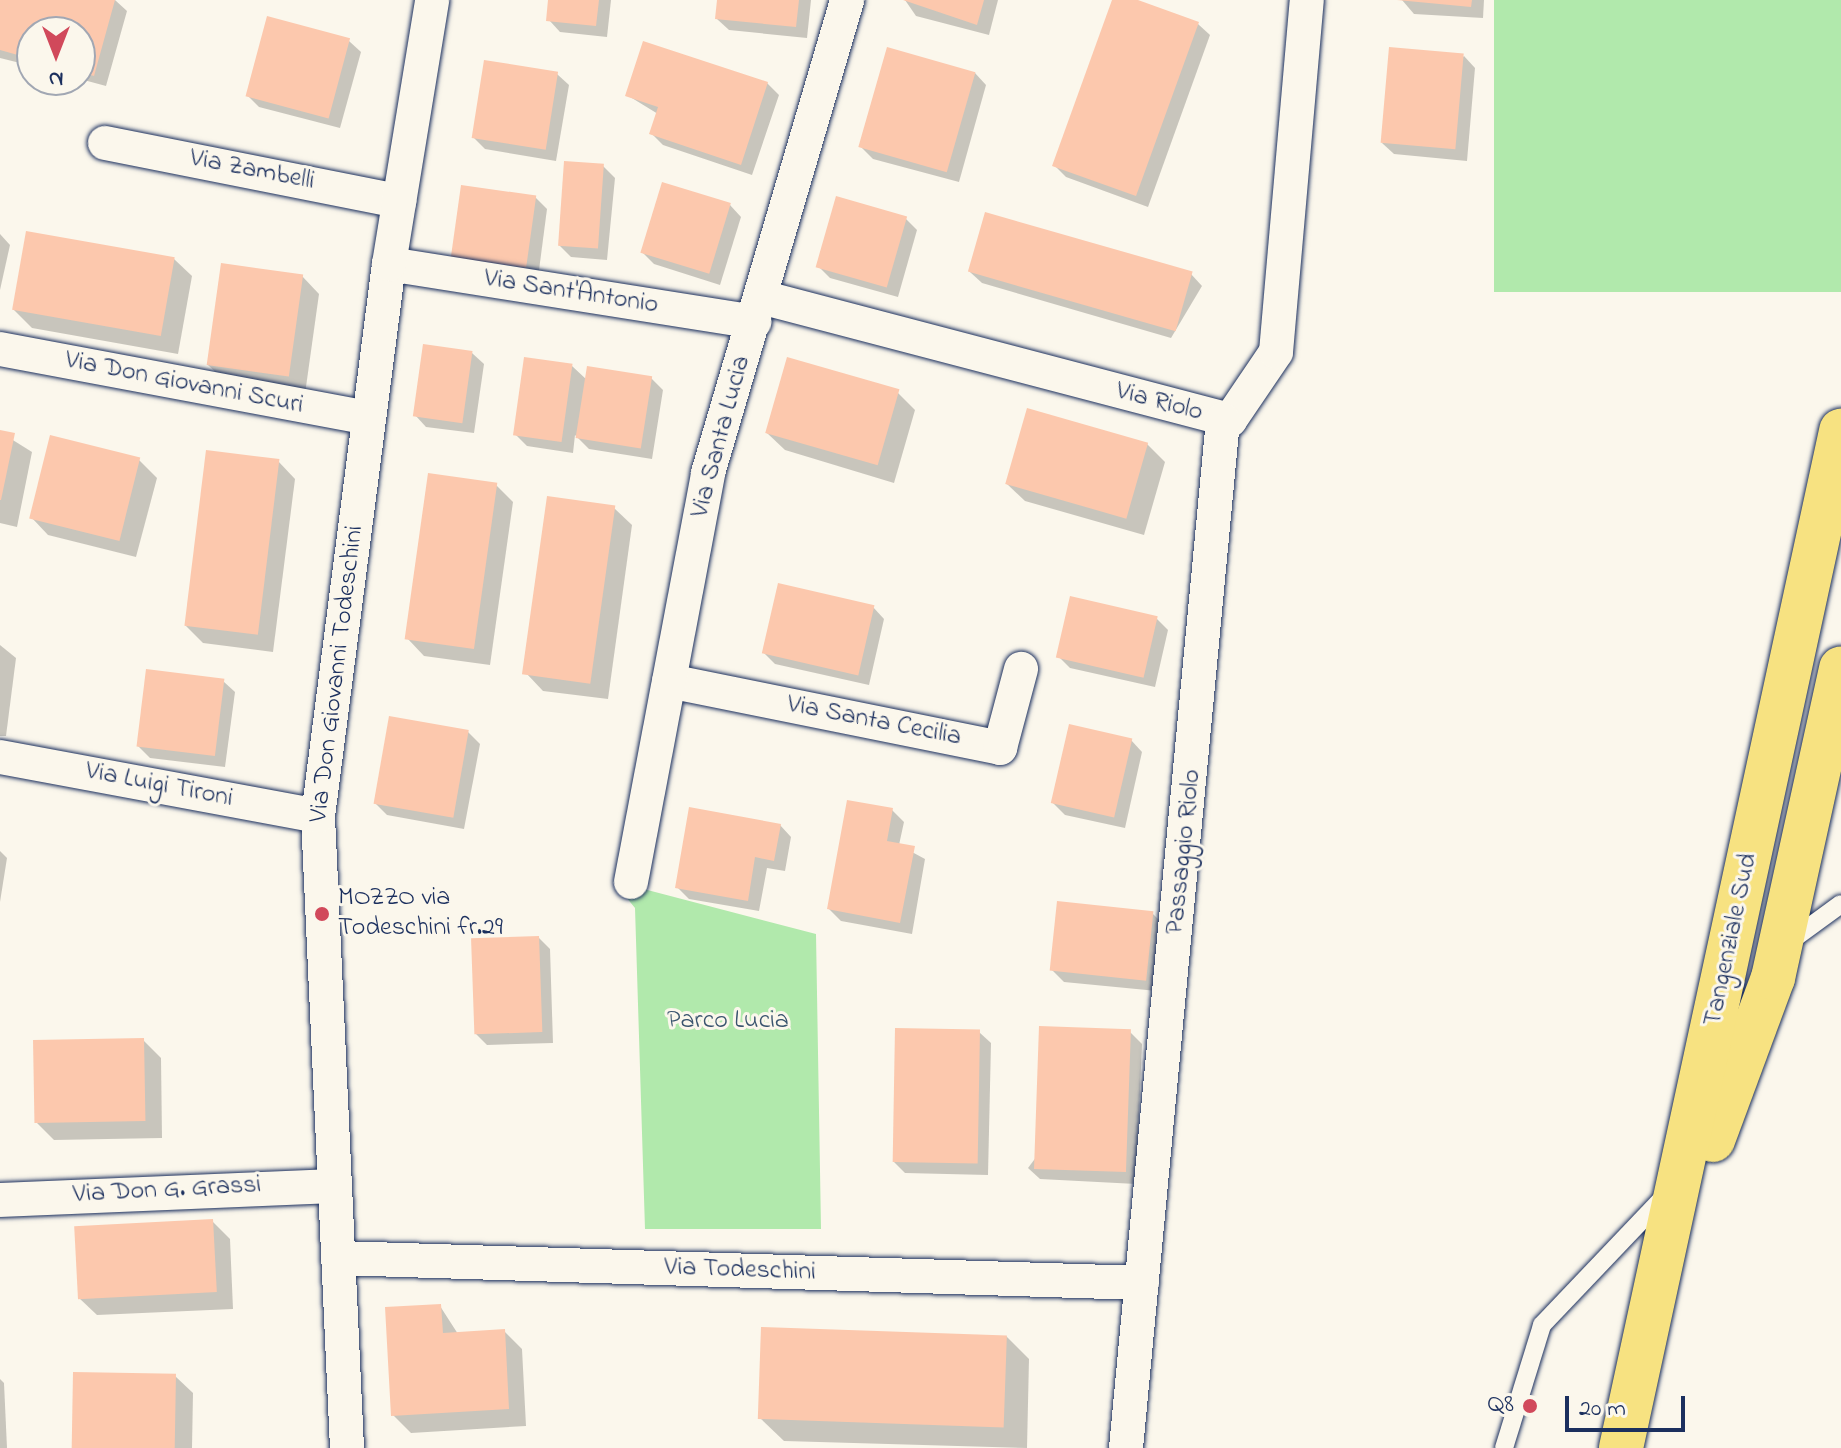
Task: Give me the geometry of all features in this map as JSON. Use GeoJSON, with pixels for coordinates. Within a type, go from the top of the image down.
{"type":"FeatureCollection","features":[{"type":"Feature","properties":{"kind":"highway","name":"Tangenziale Sud"},"geometry":{"type":"LineString","coordinates":[[1621,1448],[1841,431]]}},
{"type":"Feature","properties":{"kind":"highway"},"geometry":{"type":"LineString","coordinates":[[1644,1334],[1780,948],[1841,668]]}},
{"type":"Feature","properties":{"kind":"street","name":"Via Don Giovanni Todeschini"},"geometry":{"type":"LineString","coordinates":[[347,1448],[318,816],[389,264],[432,0]]}},
{"type":"Feature","properties":{"kind":"street","name":"Via Santa Lucia"},"geometry":{"type":"LineString","coordinates":[[631,882],[708,473],[847,0]]}},
{"type":"Feature","properties":{"kind":"street","name":"Via Riolo"},"geometry":{"type":"LineString","coordinates":[[757,309],[1223,420],[1276,352],[1307,0]]}},
{"type":"Feature","properties":{"kind":"street","name":"Via Zambelli"},"geometry":{"type":"LineString","coordinates":[[105,143],[399,201]]}},
{"type":"Feature","properties":{"kind":"street","name":"Via Sant'Antonio"},"geometry":{"type":"LineString","coordinates":[[389,264],[757,309]]}},
{"type":"Feature","properties":{"kind":"street","name":"Via Don Giovanni Scuri"},"geometry":{"type":"LineString","coordinates":[[0,349],[369,418]]}},
{"type":"Feature","properties":{"kind":"street","name":"Passaggio Riolo"},"geometry":{"type":"LineString","coordinates":[[1126,1448],[1223,420]]}},
{"type":"Feature","properties":{"kind":"street","name":"Via Santa Cecilia"},"geometry":{"type":"LineString","coordinates":[[669,681],[1000,748],[1021,669]]}},
{"type":"Feature","properties":{"kind":"street","name":"Via Luigi Tironi"},"geometry":{"type":"LineString","coordinates":[[0,757],[318,816]]}},
{"type":"Feature","properties":{"kind":"street","name":"Via Don G. Grassi"},"geometry":{"type":"LineString","coordinates":[[0,1200],[335,1186]]}},
{"type":"Feature","properties":{"kind":"street","name":"Via Todeschini"},"geometry":{"type":"LineString","coordinates":[[338,1258],[1142,1283]]}},
{"type":"Feature","properties":{"kind":"lane"},"geometry":{"type":"LineString","coordinates":[[1780,948],[1841,904]]}},
{"type":"Feature","properties":{"kind":"lane"},"geometry":{"type":"LineString","coordinates":[[1504,1448],[1542,1325],[1681,1180]]}},
{"type":"Feature","properties":{"kind":"green space"},"geometry":{"type":"Polygon","coordinates":[[[1494,0],[1841,0],[1841,292],[1494,292],[1494,0]]]}},
{"type":"Feature","properties":{"kind":"green space","name":"Parco Lucia"},"geometry":{"type":"Polygon","coordinates":[[[613,881],[816,934],[821,1229],[645,1229],[635,908],[613,881]]]}},
{"type":"Feature","properties":{"kind":"building"},"geometry":{"type":"Polygon","coordinates":[[[0,0],[115,0],[96,69],[96,16],[16,16],[16,54],[0,50],[0,0]]]}},
{"type":"Feature","properties":{"kind":"building"},"geometry":{"type":"Polygon","coordinates":[[[548,0],[599,0],[596,26],[546,21],[548,0]]]}},
{"type":"Feature","properties":{"kind":"building"},"geometry":{"type":"Polygon","coordinates":[[[717,0],[799,0],[796,27],[715,19],[717,0]]]}},
{"type":"Feature","properties":{"kind":"building"},"geometry":{"type":"Polygon","coordinates":[[[903,0],[984,0],[977,25],[903,0]]]}},
{"type":"Feature","properties":{"kind":"building"},"geometry":{"type":"Polygon","coordinates":[[[1112,0],[1138,0],[1199,22],[1136,196],[1052,166],[1112,0]]]}},
{"type":"Feature","properties":{"kind":"building"},"geometry":{"type":"Polygon","coordinates":[[[1397,0],[1472,0],[1471,7],[1397,0]]]}},
{"type":"Feature","properties":{"kind":"building"},"geometry":{"type":"Polygon","coordinates":[[[267,16],[350,38],[329,118],[246,96],[267,16]]]}},
{"type":"Feature","properties":{"kind":"building"},"geometry":{"type":"Polygon","coordinates":[[[643,41],[768,82],[741,165],[649,134],[658,107],[625,96],[643,41]]]}},
{"type":"Feature","properties":{"kind":"building"},"geometry":{"type":"Polygon","coordinates":[[[887,47],[975,72],[947,172],[858,147],[887,47]]]}},
{"type":"Feature","properties":{"kind":"building"},"geometry":{"type":"Polygon","coordinates":[[[1389,47],[1464,54],[1455,149],[1381,143],[1389,47]]]}},
{"type":"Feature","properties":{"kind":"building"},"geometry":{"type":"Polygon","coordinates":[[[484,60],[558,72],[546,150],[472,138],[484,60]]]}},
{"type":"Feature","properties":{"kind":"building"},"geometry":{"type":"Polygon","coordinates":[[[564,161],[604,164],[598,249],[558,246],[564,161]]]}},
{"type":"Feature","properties":{"kind":"building"},"geometry":{"type":"Polygon","coordinates":[[[662,182],[731,203],[709,274],[640,253],[662,182]]]}},
{"type":"Feature","properties":{"kind":"building"},"geometry":{"type":"Polygon","coordinates":[[[461,185],[536,196],[526,268],[451,257],[461,185]]]}},
{"type":"Feature","properties":{"kind":"building"},"geometry":{"type":"Polygon","coordinates":[[[836,196],[907,216],[887,288],[816,267],[836,196]]]}},
{"type":"Feature","properties":{"kind":"building"},"geometry":{"type":"Polygon","coordinates":[[[985,212],[1193,272],[1176,331],[968,272],[985,212]]]}},
{"type":"Feature","properties":{"kind":"building"},"geometry":{"type":"Polygon","coordinates":[[[26,231],[175,257],[161,336],[12,310],[26,231]]]}},
{"type":"Feature","properties":{"kind":"building"},"geometry":{"type":"Polygon","coordinates":[[[221,263],[303,275],[289,377],[207,365],[221,263]]]}},
{"type":"Feature","properties":{"kind":"building"},"geometry":{"type":"Polygon","coordinates":[[[423,344],[473,351],[462,423],[413,416],[423,344]]]}},
{"type":"Feature","properties":{"kind":"building"},"geometry":{"type":"Polygon","coordinates":[[[524,357],[573,364],[562,442],[513,435],[524,357]]]}},
{"type":"Feature","properties":{"kind":"building"},"geometry":{"type":"Polygon","coordinates":[[[787,357],[899,389],[878,465],[765,433],[787,357]]]}},
{"type":"Feature","properties":{"kind":"building"},"geometry":{"type":"Polygon","coordinates":[[[587,366],[652,376],[641,448],[576,438],[587,366]]]}},
{"type":"Feature","properties":{"kind":"building"},"geometry":{"type":"Polygon","coordinates":[[[1027,408],[1148,443],[1126,519],[1005,484],[1027,408]]]}},
{"type":"Feature","properties":{"kind":"building"},"geometry":{"type":"Polygon","coordinates":[[[0,430],[15,433],[1,500],[0,500],[0,430]]]}},
{"type":"Feature","properties":{"kind":"building"},"geometry":{"type":"Polygon","coordinates":[[[50,435],[140,457],[119,541],[29,518],[50,435]]]}},
{"type":"Feature","properties":{"kind":"building"},"geometry":{"type":"Polygon","coordinates":[[[206,450],[279,459],[258,635],[184,626],[206,450]]]}},
{"type":"Feature","properties":{"kind":"building"},"geometry":{"type":"Polygon","coordinates":[[[428,473],[497,483],[474,649],[405,639],[428,473]]]}},
{"type":"Feature","properties":{"kind":"building"},"geometry":{"type":"Polygon","coordinates":[[[547,496],[615,506],[590,684],[522,674],[547,496]]]}},
{"type":"Feature","properties":{"kind":"building"},"geometry":{"type":"Polygon","coordinates":[[[778,583],[874,605],[858,675],[762,653],[778,583]]]}},
{"type":"Feature","properties":{"kind":"building"},"geometry":{"type":"Polygon","coordinates":[[[1070,596],[1158,616],[1144,678],[1056,657],[1070,596]]]}},
{"type":"Feature","properties":{"kind":"building"},"geometry":{"type":"Polygon","coordinates":[[[146,669],[224,679],[215,756],[136,746],[146,669]]]}},
{"type":"Feature","properties":{"kind":"building"},"geometry":{"type":"Polygon","coordinates":[[[389,716],[469,730],[453,818],[374,804],[389,716]]]}},
{"type":"Feature","properties":{"kind":"building"},"geometry":{"type":"Polygon","coordinates":[[[1069,724],[1132,739],[1114,818],[1051,803],[1069,724]]]}},
{"type":"Feature","properties":{"kind":"building"},"geometry":{"type":"Polygon","coordinates":[[[847,800],[893,808],[887,841],[915,846],[900,923],[827,909],[847,800]]]}},
{"type":"Feature","properties":{"kind":"building"},"geometry":{"type":"Polygon","coordinates":[[[689,807],[781,824],[774,861],[755,857],[748,901],[675,888],[689,807]]]}},
{"type":"Feature","properties":{"kind":"building"},"geometry":{"type":"Polygon","coordinates":[[[1057,901],[1153,911],[1146,981],[1050,971],[1057,901]]]}},
{"type":"Feature","properties":{"kind":"building"},"geometry":{"type":"Polygon","coordinates":[[[539,936],[542,1032],[474,1034],[471,938],[539,936]]]}},
{"type":"Feature","properties":{"kind":"building"},"geometry":{"type":"Polygon","coordinates":[[[1039,1026],[1131,1029],[1126,1172],[1034,1169],[1039,1026]]]}},
{"type":"Feature","properties":{"kind":"building"},"geometry":{"type":"Polygon","coordinates":[[[895,1028],[980,1029],[978,1163],[893,1162],[895,1028]]]}},
{"type":"Feature","properties":{"kind":"building"},"geometry":{"type":"Polygon","coordinates":[[[144,1038],[145,1121],[34,1123],[33,1040],[144,1038]]]}},
{"type":"Feature","properties":{"kind":"building"},"geometry":{"type":"Polygon","coordinates":[[[213,1219],[217,1292],[78,1299],[74,1226],[213,1219]]]}},
{"type":"Feature","properties":{"kind":"building"},"geometry":{"type":"Polygon","coordinates":[[[441,1304],[443,1333],[505,1329],[509,1409],[391,1416],[385,1307],[441,1304]]]}},
{"type":"Feature","properties":{"kind":"building"},"geometry":{"type":"Polygon","coordinates":[[[761,1327],[1007,1336],[1004,1428],[758,1419],[761,1327]]]}},
{"type":"Feature","properties":{"kind":"building"},"geometry":{"type":"Polygon","coordinates":[[[73,1372],[176,1374],[175,1448],[72,1448],[73,1372]]]}},
{"type":"Feature","properties":{"kind":"place","name":"MOZZO via Todeschini fr.29"},"geometry":{"type":"Point","coordinates":[322,914]}},
{"type":"Feature","properties":{"kind":"place","name":"Q8"},"geometry":{"type":"Point","coordinates":[1530,1406]}}]}
